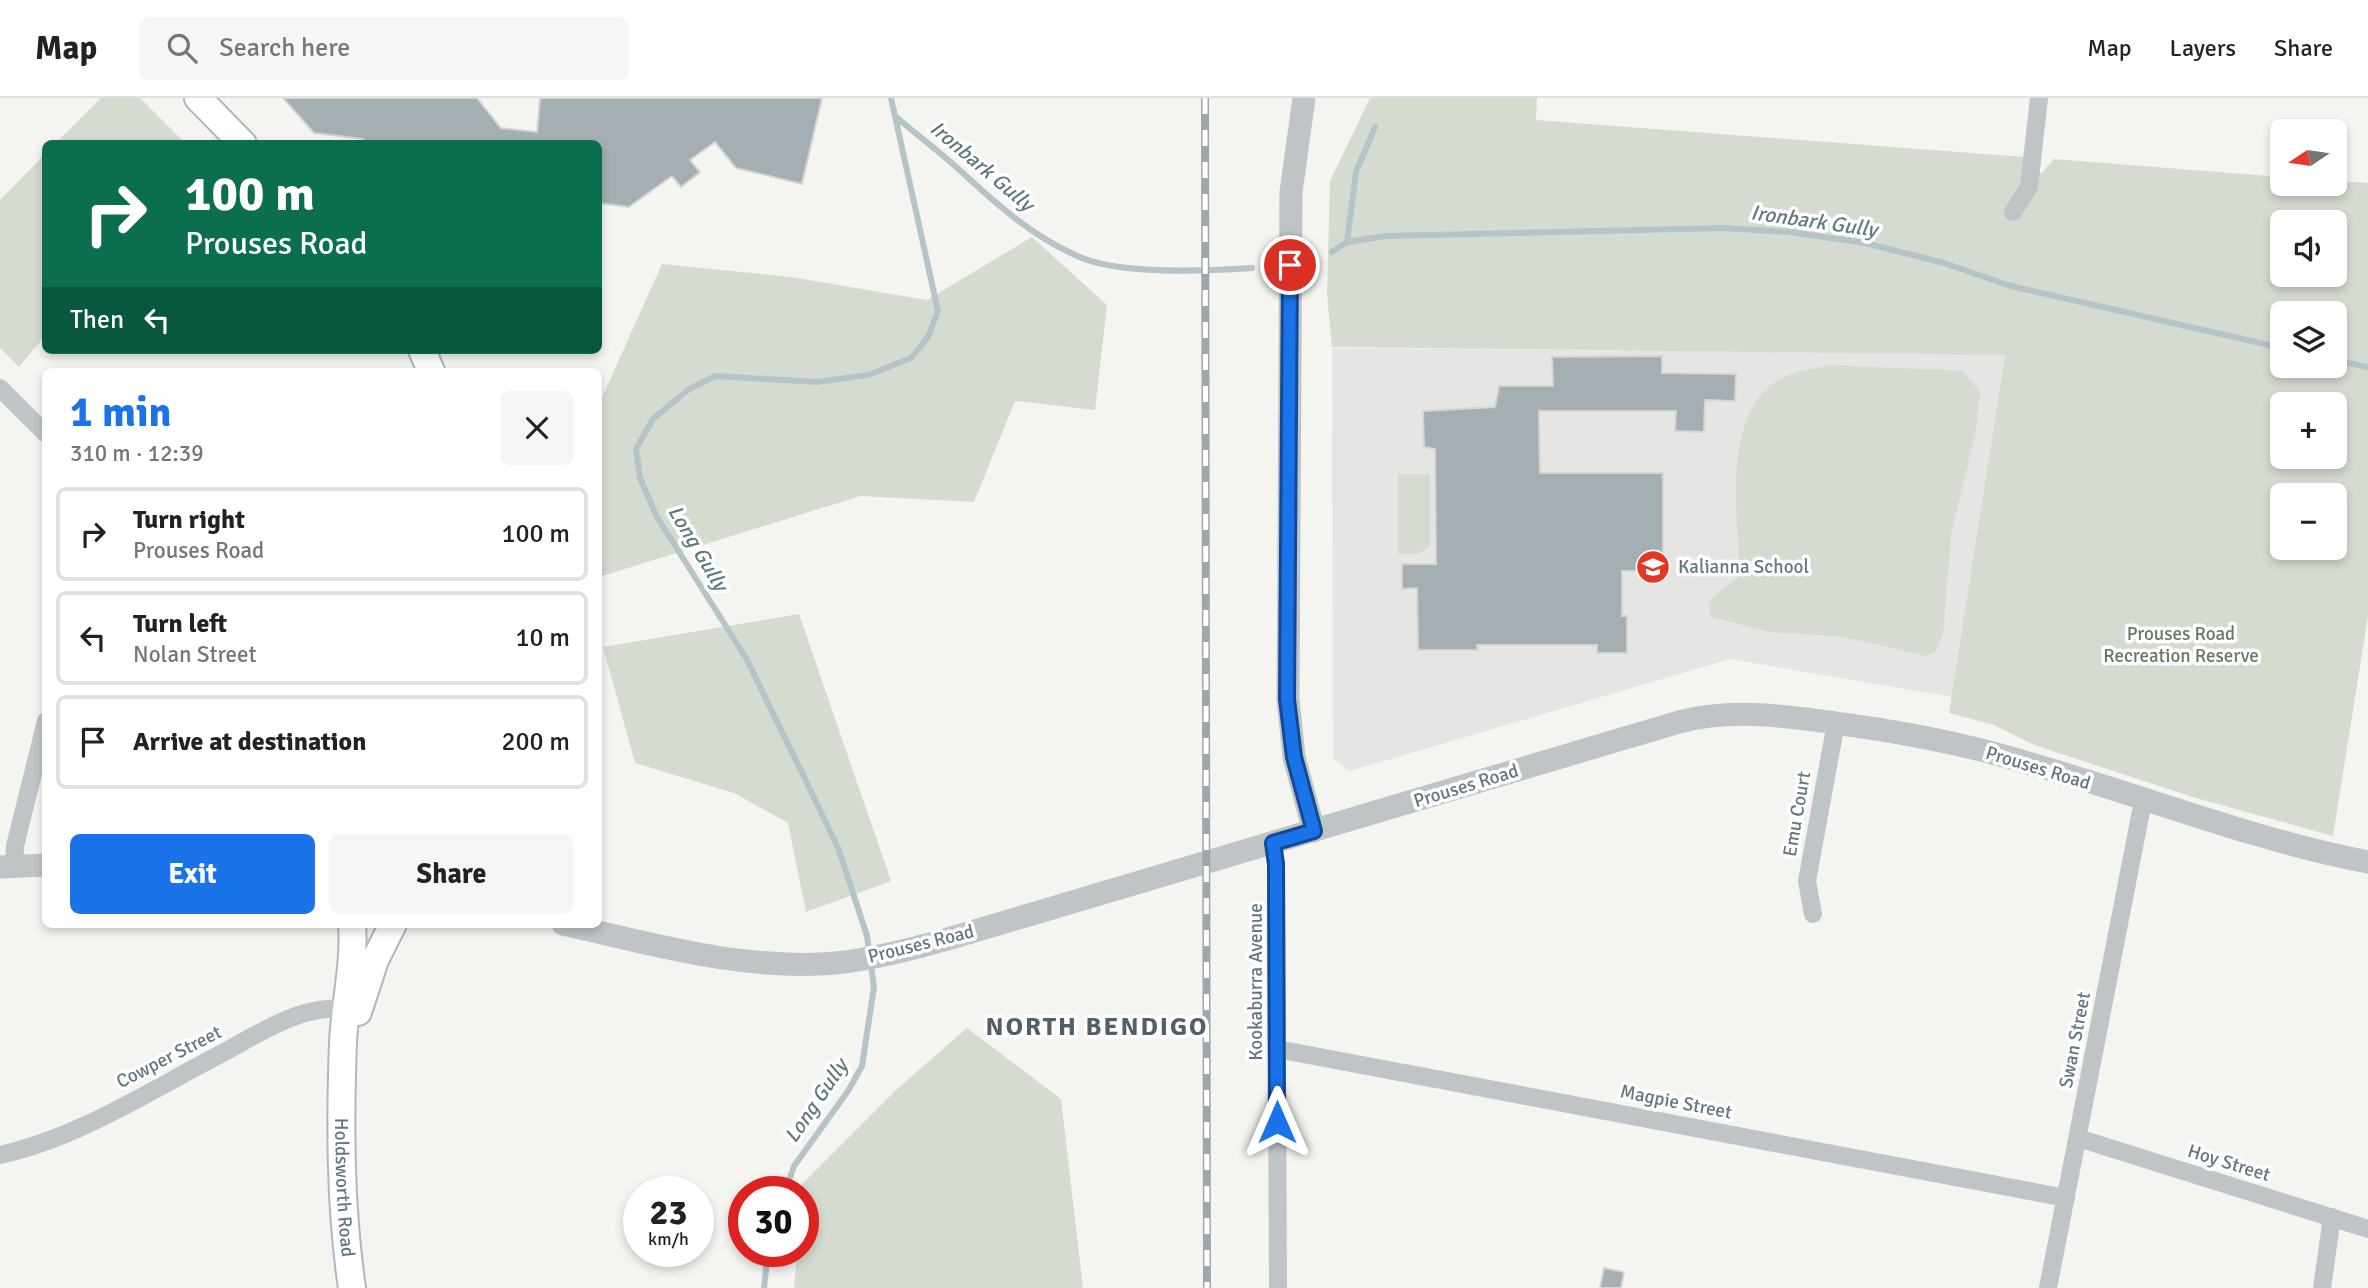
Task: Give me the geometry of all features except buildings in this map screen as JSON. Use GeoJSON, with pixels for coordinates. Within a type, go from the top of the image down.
{"type":"FeatureCollection","features":[{"type":"Feature","properties":{"kind":"main road"},"geometry":{"type":"LineString","coordinates":[[198,98],[239,140]]}},
{"type":"Feature","properties":{"kind":"main road","name":"Holdsworth Road"},"geometry":{"type":"LineString","coordinates":[[352,928],[352,1009],[343,1086],[341,1181],[352,1288]]}},
{"type":"Feature","properties":{"kind":"main road","name":"Holdsworth Road"},"geometry":{"type":"LineString","coordinates":[[352,1009],[391,928]]}},
{"type":"Feature","properties":{"kind":"street"},"geometry":{"type":"LineString","coordinates":[[1304,98],[1293,157],[1291,192],[1287,699],[1294,757],[1314,831]]}},
{"type":"Feature","properties":{"kind":"street"},"geometry":{"type":"LineString","coordinates":[[2013,212],[2029,187],[2039,98]]}},
{"type":"Feature","properties":{"kind":"street"},"geometry":{"type":"LineString","coordinates":[[0,388],[42,430]]}},
{"type":"Feature","properties":{"kind":"street","name":"Prouses Road"},"geometry":{"type":"LineString","coordinates":[[582,928],[737,960],[790,964],[858,961],[1704,716],[1770,715],[1836,723],[1979,750],[2272,841],[2368,862]]}},
{"type":"Feature","properties":{"kind":"street","name":"Emu Court"},"geometry":{"type":"LineString","coordinates":[[1813,914],[1807,881],[1836,723]]}},
{"type":"Feature","properties":{"kind":"street"},"geometry":{"type":"LineString","coordinates":[[42,737],[15,846],[7,866],[42,865]]}},
{"type":"Feature","properties":{"kind":"street","name":"Swan Street"},"geometry":{"type":"LineString","coordinates":[[2048,1288],[2143,801]]}},
{"type":"Feature","properties":{"kind":"street","name":"Kookaburra Avenue"},"geometry":{"type":"LineString","coordinates":[[1273,843],[1276,864],[1278,1288]]}},
{"type":"Feature","properties":{"kind":"street","name":"Cowper Street"},"geometry":{"type":"LineString","coordinates":[[0,1155],[76,1129],[286,1020],[317,1010],[352,1009]]}},
{"type":"Feature","properties":{"kind":"street","name":"Magpie Street"},"geometry":{"type":"LineString","coordinates":[[1277,1049],[2066,1198]]}},
{"type":"Feature","properties":{"kind":"street","name":"Hoy Street"},"geometry":{"type":"LineString","coordinates":[[2078,1138],[2368,1229]]}},
{"type":"Feature","properties":{"kind":"street"},"geometry":{"type":"LineString","coordinates":[[2322,1288],[2332,1217]]}},
{"type":"Feature","properties":{"kind":"shaded area","name":"Kalianna School"},"geometry":{"type":"Polygon","coordinates":[[[1332,348],[2005,354],[1952,697],[1730,659],[1350,771],[1333,759],[1332,348]]]}},
{"type":"Feature","properties":{"kind":"green space"},"geometry":{"type":"Polygon","coordinates":[[[101,98],[140,98],[182,140],[59,140],[101,98]]]}},
{"type":"Feature","properties":{"kind":"green space","name":"Prouses Road Recreation Reserve"},"geometry":{"type":"Polygon","coordinates":[[[1370,98],[1537,98],[1536,120],[2024,157],[2023,170],[2042,173],[2054,159],[2270,176],[2270,196],[2347,196],[2347,182],[2368,183],[2368,616],[2333,836],[2196,798],[2034,745],[1994,725],[1949,713],[2005,355],[1332,347],[1327,294],[1330,181],[1370,98]]]}},
{"type":"Feature","properties":{"kind":"green space"},"geometry":{"type":"Polygon","coordinates":[[[42,157],[42,340],[19,367],[0,348],[0,200],[42,157]]]}},
{"type":"Feature","properties":{"kind":"green space"},"geometry":{"type":"Polygon","coordinates":[[[1032,237],[1107,305],[1095,410],[1015,401],[974,502],[861,496],[602,576],[602,398],[662,264],[791,277],[927,300],[1032,237]]]}},
{"type":"Feature","properties":{"kind":"green space"},"geometry":{"type":"Polygon","coordinates":[[[1830,365],[1963,371],[1980,392],[1976,431],[1951,534],[1943,635],[1935,652],[1926,656],[1844,637],[1769,632],[1711,617],[1708,604],[1740,575],[1737,467],[1741,440],[1749,415],[1762,394],[1782,378],[1830,365]]]}},
{"type":"Feature","properties":{"kind":"green space"},"geometry":{"type":"Polygon","coordinates":[[[1398,474],[1430,474],[1430,546],[1418,554],[1398,554],[1398,474]]]}},
{"type":"Feature","properties":{"kind":"green space"},"geometry":{"type":"Polygon","coordinates":[[[799,614],[891,881],[806,912],[788,823],[734,793],[635,763],[603,647],[799,614]]]}},
{"type":"Feature","properties":{"kind":"green space"},"geometry":{"type":"Polygon","coordinates":[[[967,1028],[1061,1099],[1083,1288],[794,1288],[796,1267],[819,1267],[819,1176],[810,1176],[897,1089],[967,1028]]]}},
{"type":"Feature","properties":{"kind":"waterway","name":"Long Gully"},"geometry":{"type":"LineString","coordinates":[[791,1176],[794,1166],[848,1091],[862,1066],[874,987],[867,936],[839,850],[746,658],[657,517],[640,478],[636,449],[653,419],[689,389],[715,376],[817,382],[868,375],[911,358],[928,337],[938,311],[891,98]]}},
{"type":"Feature","properties":{"kind":"waterway","name":"Ironbark Gully"},"geometry":{"type":"LineString","coordinates":[[895,116],[1020,222],[1049,242],[1082,258],[1120,267],[1143,269],[1189,271],[1252,268]]}},
{"type":"Feature","properties":{"kind":"waterway"},"geometry":{"type":"LineString","coordinates":[[1347,242],[1356,172],[1375,127]]}},
{"type":"Feature","properties":{"kind":"waterway","name":"Ironbark Gully"},"geometry":{"type":"LineString","coordinates":[[1332,252],[1347,242],[1386,236],[1723,228],[1789,232],[1865,243],[1944,263],[2011,286],[2270,345]]}},
{"type":"Feature","properties":{"kind":"waterway","name":"Ironbark Gully"},"geometry":{"type":"LineString","coordinates":[[2347,363],[2368,367]]}},
{"type":"Feature","properties":{"kind":"waterway","name":"Long Gully"},"geometry":{"type":"LineString","coordinates":[[764,1288],[766,1267]]}},
{"type":"Feature","properties":{"kind":"railway"},"geometry":{"type":"LineString","coordinates":[[1205,98],[1207,1288]]}},
{"type":"Feature","properties":{"kind":"place","name":"Kalianna School"},"geometry":{"type":"Point","coordinates":[1653,567]}},
{"type":"Feature","properties":{"kind":"district","name":"NORTH BENDIGO"},"geometry":{"type":"Point","coordinates":[1097,1027]}},
{"type":"Feature","properties":{"kind":"route"},"geometry":{"type":"LineString","coordinates":[[1277,1122],[1276,864],[1273,843],[1314,831],[1294,757],[1287,699],[1290,610],[1290,265]]}}]}
